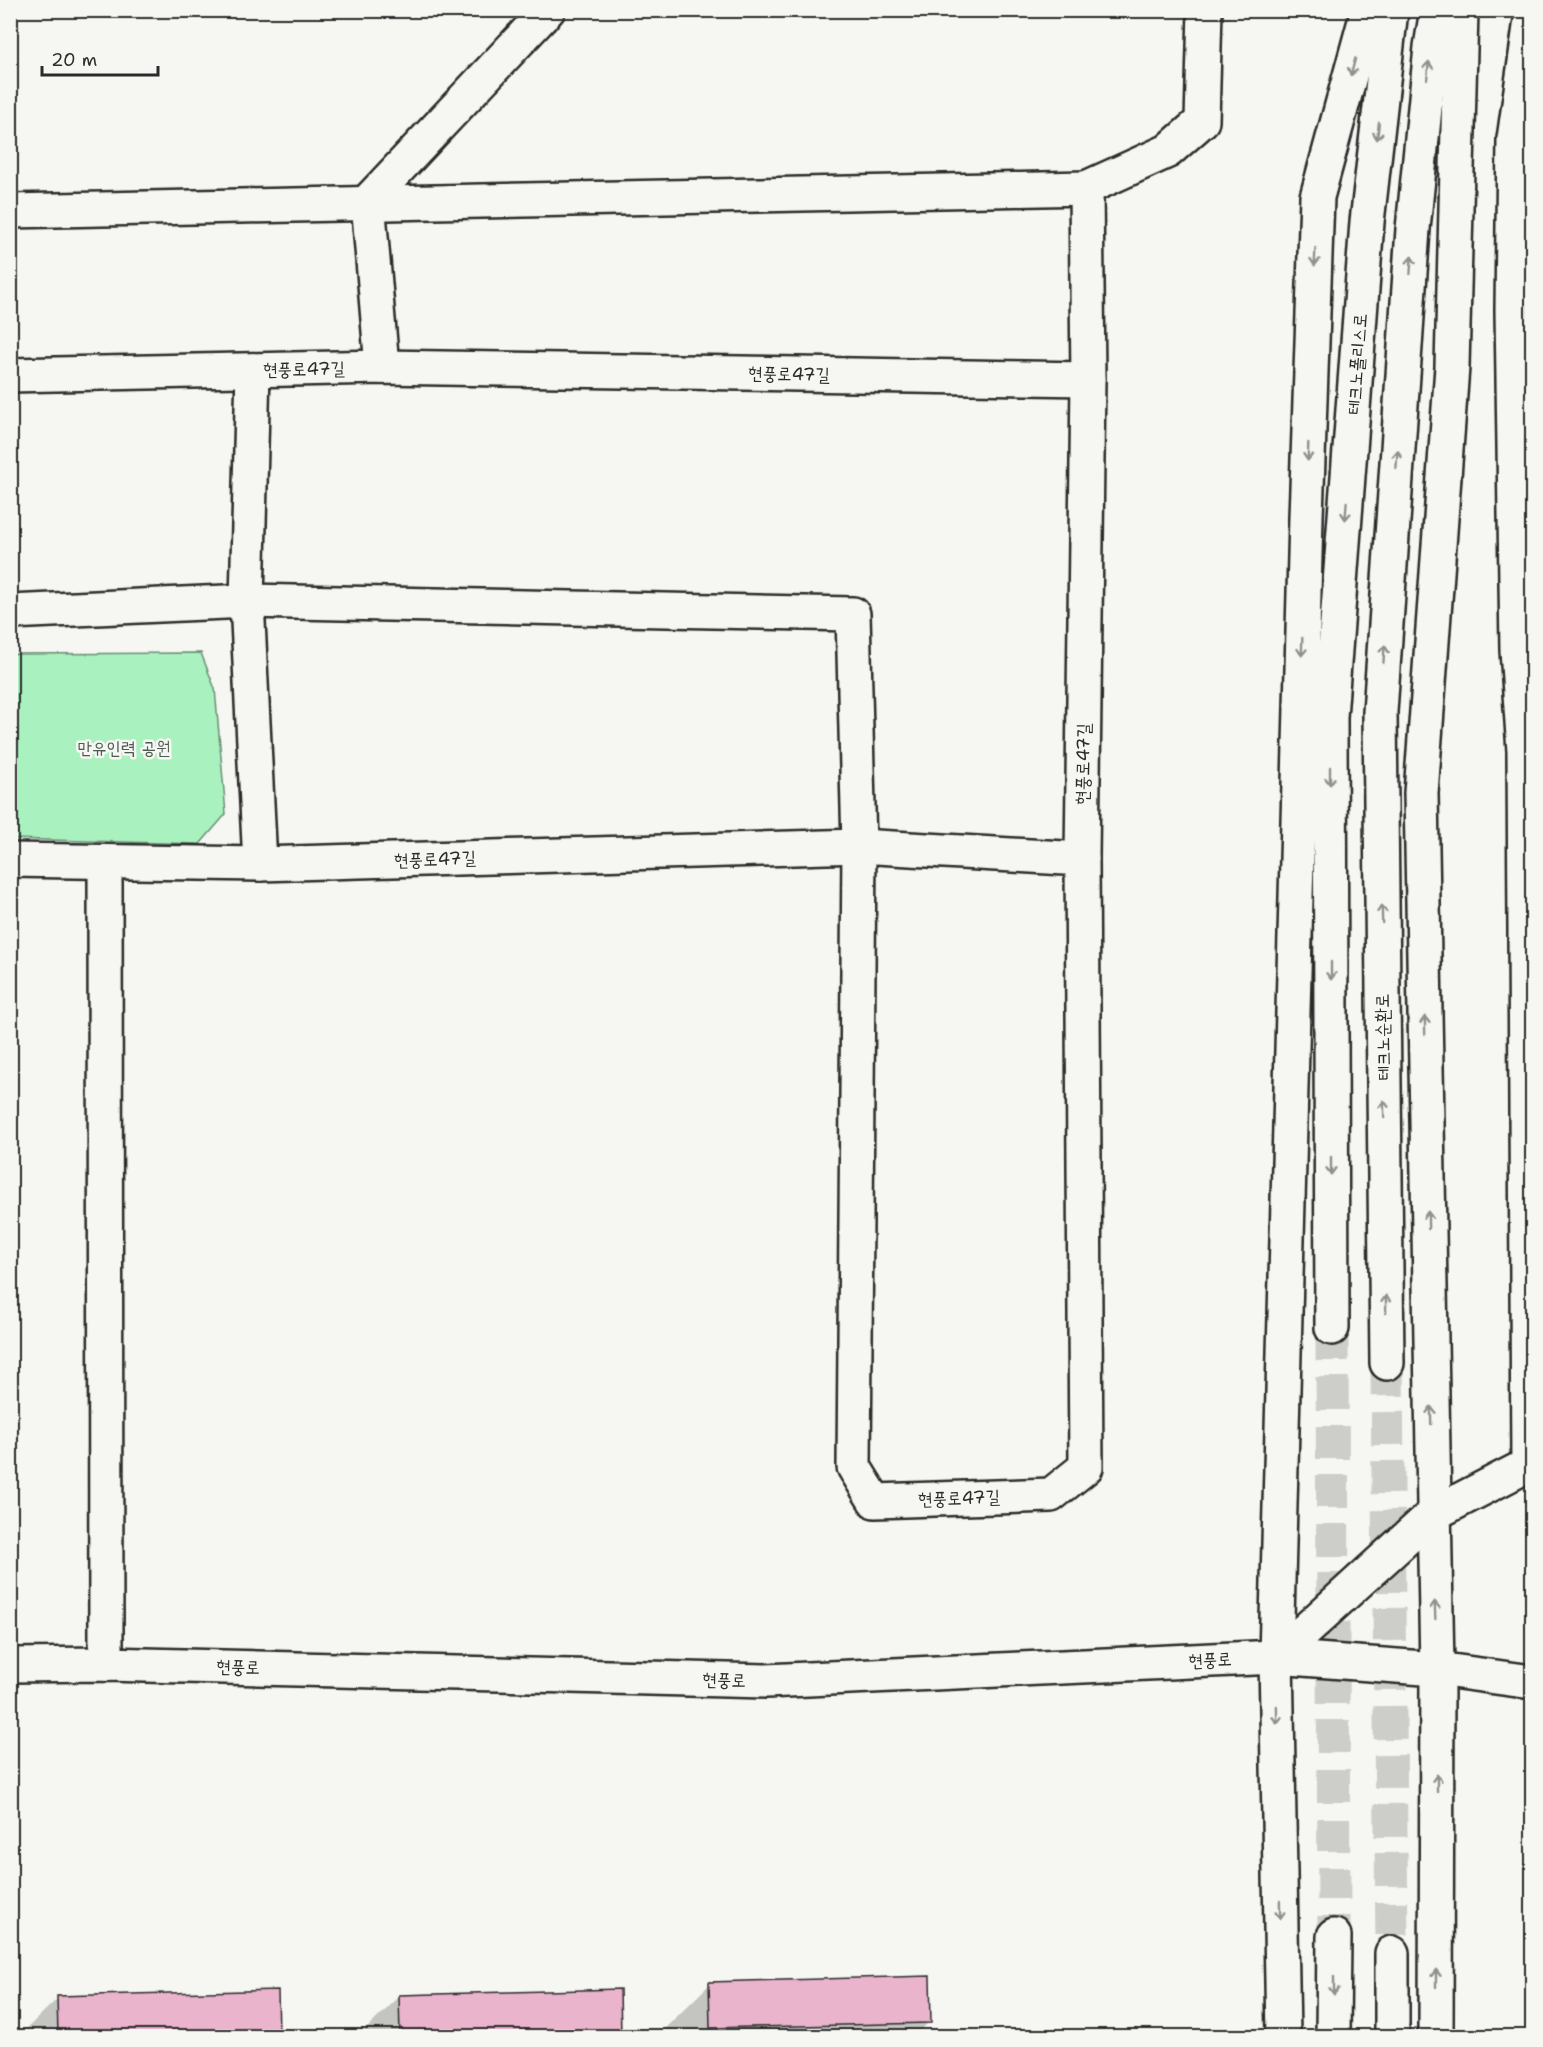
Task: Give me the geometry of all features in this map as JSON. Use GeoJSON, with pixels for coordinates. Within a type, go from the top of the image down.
{"type":"FeatureCollection","features":[{"type":"Feature","properties":{"kind":"main road"},"geometry":{"type":"LineString","coordinates":[[382,367],[368,201],[548,10]]}},
{"type":"Feature","properties":{"kind":"main road"},"geometry":{"type":"LineString","coordinates":[[10,211],[368,201],[1086,188],[1168,151],[1202,121],[1205,10]]}},
{"type":"Feature","properties":{"kind":"main road"},"geometry":{"type":"LineString","coordinates":[[1282,2037],[1276,1657],[1306,517],[1317,197],[1368,10]]}},
{"type":"Feature","properties":{"kind":"main road","name":"테크노폴리스로"},"geometry":{"type":"LineString","coordinates":[[1332,1328],[1330,717],[1367,222],[1391,10]]}},
{"type":"Feature","properties":{"kind":"main road","name":"테크노순환로"},"geometry":{"type":"LineString","coordinates":[[1387,1363],[1380,712],[1413,229],[1431,47],[1437,10]]}},
{"type":"Feature","properties":{"kind":"main road"},"geometry":{"type":"LineString","coordinates":[[1436,2037],[1437,1669],[1421,792],[1452,367],[1461,10]]}},
{"type":"Feature","properties":{"kind":"main road"},"geometry":{"type":"LineString","coordinates":[[1276,1657],[1433,1514],[1530,1466],[1525,651],[1512,310],[1533,13]]}},
{"type":"Feature","properties":{"kind":"main road"},"geometry":{"type":"LineString","coordinates":[[1086,188],[1088,379]]}},
{"type":"Feature","properties":{"kind":"main road","name":"현풍로47길"},"geometry":{"type":"LineString","coordinates":[[10,375],[382,367],[1088,379],[1082,860],[1086,1467],[1051,1495],[875,1501],[854,1467],[859,846],[852,614],[247,601],[10,612]]}},
{"type":"Feature","properties":{"kind":"main road"},"geometry":{"type":"LineString","coordinates":[[253,370],[247,601],[260,864]]}},
{"type":"Feature","properties":{"kind":"main road","name":"현풍로47길"},"geometry":{"type":"LineString","coordinates":[[10,860],[260,864],[859,846],[1082,860]]}},
{"type":"Feature","properties":{"kind":"main road"},"geometry":{"type":"LineString","coordinates":[[105,861],[106,1664]]}},
{"type":"Feature","properties":{"kind":"main road","name":"현풍로"},"geometry":{"type":"LineString","coordinates":[[10,1665],[106,1664],[766,1681],[1276,1657],[1437,1669],[1533,1682]]}},
{"type":"Feature","properties":{"kind":"main road"},"geometry":{"type":"LineString","coordinates":[[1333,2037],[1334,1936]]}},
{"type":"Feature","properties":{"kind":"main road"},"geometry":{"type":"LineString","coordinates":[[1392,1953],[1392,2037]]}},
{"type":"Feature","properties":{"kind":"green space","name":"만유인력 공원"},"geometry":{"type":"Polygon","coordinates":[[[201,653],[215,689],[226,814],[200,844],[11,839],[11,654],[201,653]]]}},
{"type":"Feature","properties":{"kind":"building"},"geometry":{"type":"Polygon","coordinates":[[[930,1976],[931,2023],[710,2028],[709,1982],[930,1976]]]}},
{"type":"Feature","properties":{"kind":"building"},"geometry":{"type":"Polygon","coordinates":[[[620,1989],[621,2036],[400,2036],[399,1995],[620,1989]]]}},
{"type":"Feature","properties":{"kind":"building"},"geometry":{"type":"Polygon","coordinates":[[[278,1990],[279,2036],[58,2036],[57,1996],[278,1990]]]}},
{"type":"Feature","properties":{"kind":"tunnel"},"geometry":{"type":"LineString","coordinates":[[1332,1328],[1334,1936]]}},
{"type":"Feature","properties":{"kind":"tunnel"},"geometry":{"type":"LineString","coordinates":[[1387,1363],[1392,1953]]}}]}
